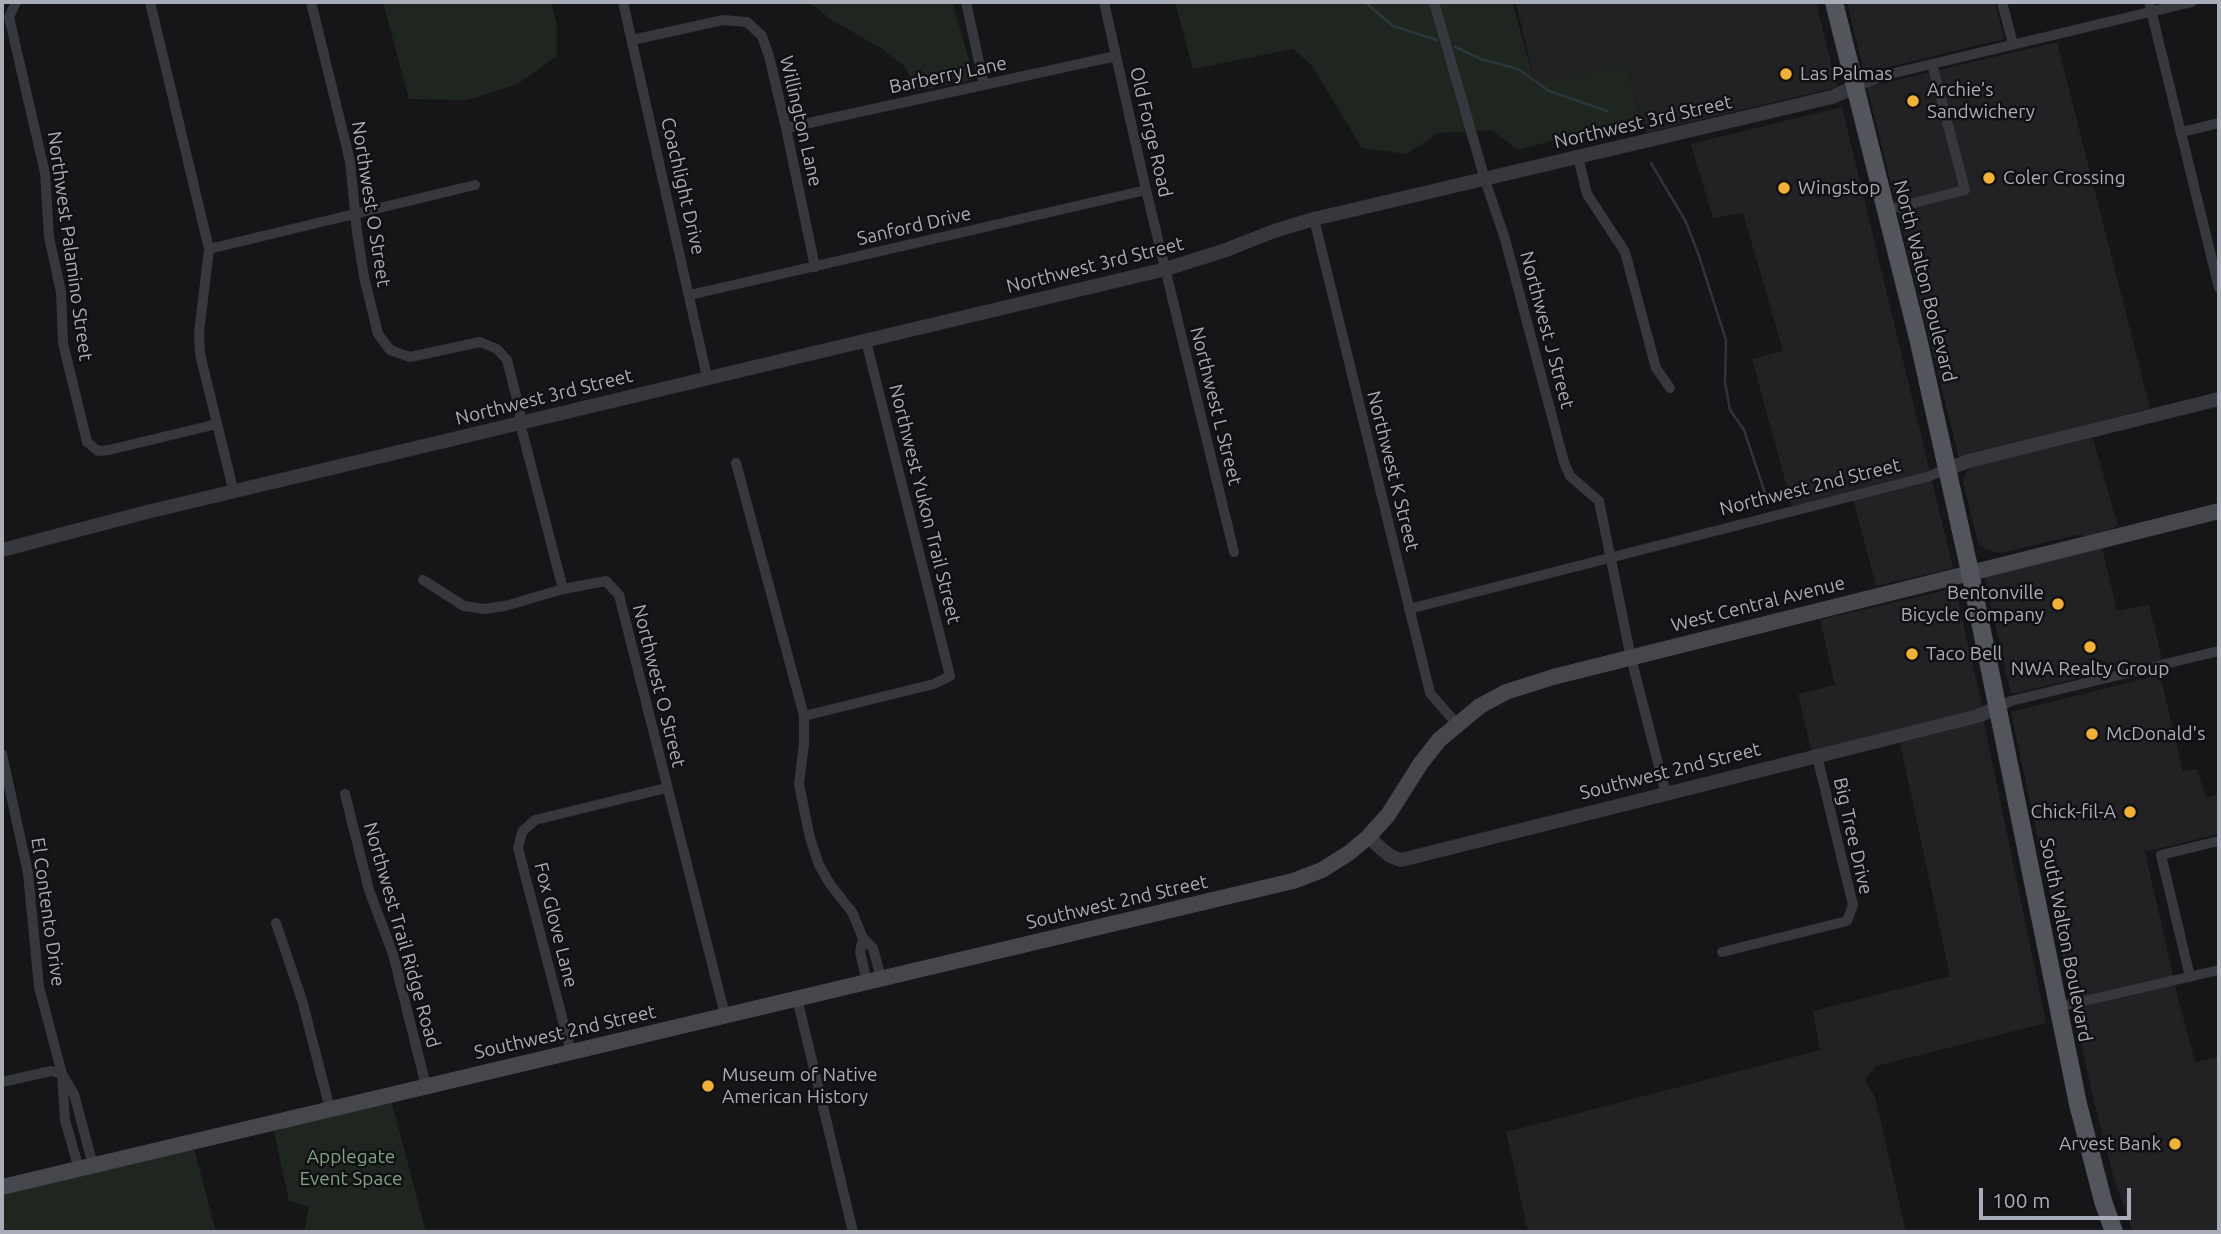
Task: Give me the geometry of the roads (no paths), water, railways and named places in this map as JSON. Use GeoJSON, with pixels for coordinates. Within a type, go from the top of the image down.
{"type":"FeatureCollection","features":[{"type":"Feature","properties":{"kind":"main road","name":"North Walton Boulevard"},"geometry":{"type":"LineString","coordinates":[[1834,2],[1918,338],[1970,572]]}},
{"type":"Feature","properties":{"kind":"main road","name":"West Central Avenue"},"geometry":{"type":"LineString","coordinates":[[1368,837],[1388,815],[1427,755],[1456,723],[1506,692],[1553,677],[2219,511]]}},
{"type":"Feature","properties":{"kind":"main road","name":"South Walton Boulevard"},"geometry":{"type":"LineString","coordinates":[[1970,572],[2078,1104],[2103,1201],[2114,1232]]}},
{"type":"Feature","properties":{"kind":"main road","name":"Southwest 2nd Street"},"geometry":{"type":"LineString","coordinates":[[2,1187],[1293,881],[1322,870],[1368,837]]}},
{"type":"Feature","properties":{"kind":"street","name":"Northwest Palamino Street"},"geometry":{"type":"LineString","coordinates":[[16,2],[9,17],[45,173],[49,237],[61,292],[64,343],[87,442],[98,452],[217,424]]}},
{"type":"Feature","properties":{"kind":"street"},"geometry":{"type":"LineString","coordinates":[[150,2],[209,249],[199,333],[200,354],[234,493]]}},
{"type":"Feature","properties":{"kind":"street","name":"Northwest O Street"},"geometry":{"type":"LineString","coordinates":[[312,2],[350,161],[364,276],[378,334],[390,350],[410,357],[480,342],[496,349],[508,360],[520,423],[563,589],[606,581],[619,595],[725,1015]]}},
{"type":"Feature","properties":{"kind":"street","name":"Coachlight Drive"},"geometry":{"type":"LineString","coordinates":[[623,2],[707,377]]}},
{"type":"Feature","properties":{"kind":"street"},"geometry":{"type":"LineString","coordinates":[[966,2],[984,85]]}},
{"type":"Feature","properties":{"kind":"street","name":"Old Forge Road"},"geometry":{"type":"LineString","coordinates":[[1104,2],[1166,269]]}},
{"type":"Feature","properties":{"kind":"street","name":"Northwest J Street"},"geometry":{"type":"LineString","coordinates":[[1434,2],[1485,180],[1505,239],[1563,461],[1570,477],[1599,500],[1631,658],[1666,794]]}},
{"type":"Feature","properties":{"kind":"street"},"geometry":{"type":"LineString","coordinates":[[2002,2],[2013,44]]}},
{"type":"Feature","properties":{"kind":"street","name":"Northwest 3rd Street"},"geometry":{"type":"LineString","coordinates":[[2,550],[147,512],[1166,269],[1314,219],[1832,97],[1875,78],[2150,7],[2192,2]]}},
{"type":"Feature","properties":{"kind":"street"},"geometry":{"type":"LineString","coordinates":[[2150,7],[2219,288]]}},
{"type":"Feature","properties":{"kind":"street","name":"Willington Lane"},"geometry":{"type":"LineString","coordinates":[[632,40],[723,20],[747,22],[762,36],[786,128],[815,267]]}},
{"type":"Feature","properties":{"kind":"street","name":"Barberry Lane"},"geometry":{"type":"LineString","coordinates":[[786,128],[1116,56]]}},
{"type":"Feature","properties":{"kind":"street"},"geometry":{"type":"LineString","coordinates":[[1886,210],[1965,190],[1932,64]]}},
{"type":"Feature","properties":{"kind":"street"},"geometry":{"type":"LineString","coordinates":[[2182,132],[2219,122]]}},
{"type":"Feature","properties":{"kind":"street"},"geometry":{"type":"LineString","coordinates":[[1578,157],[1587,194],[1625,251],[1656,368],[1670,388]]}},
{"type":"Feature","properties":{"kind":"street"},"geometry":{"type":"LineString","coordinates":[[209,249],[475,184]]}},
{"type":"Feature","properties":{"kind":"street","name":"Sanford Drive"},"geometry":{"type":"LineString","coordinates":[[690,295],[1146,190]]}},
{"type":"Feature","properties":{"kind":"street","name":"Northwest K Street"},"geometry":{"type":"LineString","coordinates":[[1314,219],[1430,693],[1456,723]]}},
{"type":"Feature","properties":{"kind":"street","name":"Northwest L Street"},"geometry":{"type":"LineString","coordinates":[[1166,269],[1234,552]]}},
{"type":"Feature","properties":{"kind":"street","name":"Northwest Yukon Trail Street"},"geometry":{"type":"LineString","coordinates":[[804,716],[934,684],[950,676],[866,341]]}},
{"type":"Feature","properties":{"kind":"street","name":"Northwest 2nd Street"},"geometry":{"type":"LineString","coordinates":[[1409,609],[1927,477],[1969,461],[2219,399]]}},
{"type":"Feature","properties":{"kind":"street"},"geometry":{"type":"LineString","coordinates":[[736,463],[804,716],[799,784],[810,838],[830,884],[852,912],[863,938],[873,948],[874,980]]}},
{"type":"Feature","properties":{"kind":"street"},"geometry":{"type":"LineString","coordinates":[[423,580],[464,606],[484,609],[505,606],[563,589]]}},
{"type":"Feature","properties":{"kind":"street","name":"Southwest 2nd Street"},"geometry":{"type":"LineString","coordinates":[[1368,837],[1390,856],[1401,860],[1978,716],[2011,701],[2219,651]]}},
{"type":"Feature","properties":{"kind":"street","name":"El Contento Drive"},"geometry":{"type":"LineString","coordinates":[[2,754],[8,800],[29,873],[39,987],[62,1074],[74,1094],[86,1167]]}},
{"type":"Feature","properties":{"kind":"street","name":"Big Tree Drive"},"geometry":{"type":"LineString","coordinates":[[1723,952],[1847,921],[1853,905],[1816,756]]}},
{"type":"Feature","properties":{"kind":"street","name":"Fox Glove Lane"},"geometry":{"type":"LineString","coordinates":[[571,1052],[518,848],[522,832],[535,820],[666,788]]}},
{"type":"Feature","properties":{"kind":"street","name":"Northwest Trail Ridge Road"},"geometry":{"type":"LineString","coordinates":[[345,794],[369,890],[393,954],[426,1086]]}},
{"type":"Feature","properties":{"kind":"street"},"geometry":{"type":"LineString","coordinates":[[2190,977],[2161,855],[2219,841]]}},
{"type":"Feature","properties":{"kind":"street"},"geometry":{"type":"LineString","coordinates":[[276,923],[302,1000],[330,1109]]}},
{"type":"Feature","properties":{"kind":"street"},"geometry":{"type":"LineString","coordinates":[[2058,1007],[2219,970]]}},
{"type":"Feature","properties":{"kind":"street"},"geometry":{"type":"LineString","coordinates":[[797,998],[853,1232]]}},
{"type":"Feature","properties":{"kind":"street"},"geometry":{"type":"LineString","coordinates":[[2,1082],[51,1071],[62,1074]]}},
{"type":"Feature","properties":{"kind":"waterway"},"geometry":{"type":"LineString","coordinates":[[1365,2],[1393,26],[1437,40]]}},
{"type":"Feature","properties":{"kind":"waterway"},"geometry":{"type":"LineString","coordinates":[[1455,47],[1481,59],[1518,69],[1549,91],[1607,111]]}},
{"type":"Feature","properties":{"kind":"waterway"},"geometry":{"type":"LineString","coordinates":[[1651,163],[1686,222],[1699,256],[1726,340],[1725,382],[1730,410],[1744,430],[1768,502]]}},
{"type":"Feature","properties":{"kind":"place","name":"Las Palmas"},"geometry":{"type":"Point","coordinates":[1786,74]}},
{"type":"Feature","properties":{"kind":"place","name":"Archie’s Sandwichery"},"geometry":{"type":"Point","coordinates":[1913,101]}},
{"type":"Feature","properties":{"kind":"place","name":"Coler Crossing"},"geometry":{"type":"Point","coordinates":[1989,178]}},
{"type":"Feature","properties":{"kind":"place","name":"Wingstop"},"geometry":{"type":"Point","coordinates":[1784,188]}},
{"type":"Feature","properties":{"kind":"place","name":"Bentonville Bicycle Company"},"geometry":{"type":"Point","coordinates":[2058,604]}},
{"type":"Feature","properties":{"kind":"place","name":"NWA Realty Group"},"geometry":{"type":"Point","coordinates":[2090,647]}},
{"type":"Feature","properties":{"kind":"place","name":"Taco Bell"},"geometry":{"type":"Point","coordinates":[1912,654]}},
{"type":"Feature","properties":{"kind":"place","name":"McDonald's"},"geometry":{"type":"Point","coordinates":[2092,734]}},
{"type":"Feature","properties":{"kind":"place","name":"Chick-fil-A"},"geometry":{"type":"Point","coordinates":[2130,812]}},
{"type":"Feature","properties":{"kind":"place","name":"Museum of Native American History"},"geometry":{"type":"Point","coordinates":[708,1086]}},
{"type":"Feature","properties":{"kind":"place","name":"Arvest Bank"},"geometry":{"type":"Point","coordinates":[2175,1144]}},
{"type":"Feature","properties":{"kind":"park label","name":"Applegate Event Space"},"geometry":{"type":"Point","coordinates":[351,1168]}}]}
